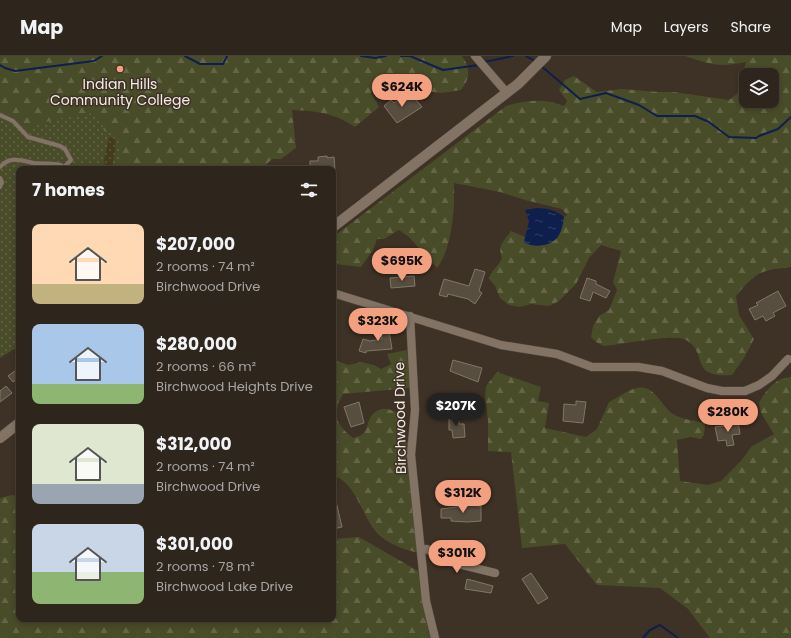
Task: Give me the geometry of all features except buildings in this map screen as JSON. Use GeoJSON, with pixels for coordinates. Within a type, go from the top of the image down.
{"type":"FeatureCollection","features":[{"type":"Feature","properties":{"kind":"main road"},"geometry":{"type":"LineString","coordinates":[[336,225],[507,93],[546,56]]}},
{"type":"Feature","properties":{"kind":"main road"},"geometry":{"type":"LineString","coordinates":[[0,438],[16,425]]}},
{"type":"Feature","properties":{"kind":"street"},"geometry":{"type":"LineString","coordinates":[[475,56],[507,93]]}},
{"type":"Feature","properties":{"kind":"street"},"geometry":{"type":"LineString","coordinates":[[336,293],[500,344],[557,354],[592,367],[638,367],[662,371],[707,388],[722,391],[745,391],[759,385],[772,376],[788,359]]}},
{"type":"Feature","properties":{"kind":"street","name":"Birchwood Drive"},"geometry":{"type":"LineString","coordinates":[[410,316],[415,410],[411,455],[422,550],[426,601],[435,638]]}},
{"type":"Feature","properties":{"kind":"street"},"geometry":{"type":"LineString","coordinates":[[422,550],[427,549],[450,562],[495,573]]}},
{"type":"Feature","properties":{"kind":"lane"},"geometry":{"type":"LineString","coordinates":[[0,115],[13,121],[28,137],[53,143],[65,149],[71,160],[65,166]]}},
{"type":"Feature","properties":{"kind":"lane"},"geometry":{"type":"LineString","coordinates":[[0,166],[16,159],[33,163],[56,164],[62,166]]}},
{"type":"Feature","properties":{"kind":"lane"},"geometry":{"type":"LineString","coordinates":[[0,178],[2,182],[0,187]]}},
{"type":"Feature","properties":{"kind":"green space"},"geometry":{"type":"Polygon","coordinates":[[[0,56],[462,56],[468,69],[468,78],[461,90],[442,93],[416,90],[403,84],[390,83],[373,86],[371,93],[379,107],[355,127],[347,122],[325,114],[292,110],[296,148],[281,159],[272,159],[267,166],[121,166],[118,135],[104,131],[100,117],[93,113],[56,119],[35,125],[29,133],[7,112],[0,110],[0,56]]]}},
{"type":"Feature","properties":{"kind":"green space"},"geometry":{"type":"Polygon","coordinates":[[[685,56],[791,56],[791,267],[765,271],[759,274],[749,281],[736,296],[739,315],[754,339],[744,358],[732,375],[718,375],[709,373],[701,364],[697,351],[693,345],[680,338],[604,346],[596,342],[591,337],[593,326],[599,316],[609,310],[617,290],[613,282],[621,251],[601,245],[589,258],[576,284],[559,301],[549,306],[531,304],[520,307],[509,305],[500,298],[495,286],[489,278],[502,258],[500,250],[504,241],[511,231],[525,237],[524,242],[562,225],[564,217],[567,215],[562,209],[500,192],[454,183],[452,228],[446,250],[437,268],[409,237],[399,230],[384,239],[377,239],[373,250],[361,267],[336,264],[336,235],[506,106],[520,102],[542,101],[557,103],[564,106],[567,101],[559,90],[565,80],[574,76],[597,92],[622,89],[674,92],[729,100],[737,94],[739,87],[739,108],[779,108],[779,68],[744,68],[746,62],[728,65],[714,64],[685,56]]]}},
{"type":"Feature","properties":{"kind":"green space"},"geometry":{"type":"Polygon","coordinates":[[[137,83],[150,166],[16,166],[16,348],[0,358],[0,97],[137,83]]]}},
{"type":"Feature","properties":{"kind":"green space"},"geometry":{"type":"Polygon","coordinates":[[[407,350],[410,388],[343,394],[337,407],[337,418],[342,428],[353,438],[359,436],[365,431],[370,418],[376,411],[390,409],[399,415],[400,432],[408,443],[418,553],[392,544],[379,535],[368,520],[354,494],[348,486],[336,477],[336,361],[348,365],[361,362],[374,365],[381,369],[391,364],[387,354],[407,350]]]}},
{"type":"Feature","properties":{"kind":"green space"},"geometry":{"type":"Polygon","coordinates":[[[497,372],[541,387],[538,401],[549,403],[545,428],[586,437],[597,429],[609,402],[633,389],[644,388],[649,390],[667,409],[677,416],[705,423],[704,435],[701,439],[690,437],[677,440],[680,481],[708,485],[721,481],[741,461],[752,446],[774,434],[761,413],[759,403],[764,394],[776,382],[781,379],[791,377],[791,638],[710,638],[688,609],[660,588],[597,585],[565,544],[522,548],[511,452],[488,451],[488,421],[485,397],[486,386],[497,372]]]}},
{"type":"Feature","properties":{"kind":"green space"},"geometry":{"type":"Polygon","coordinates":[[[11,495],[16,496],[16,622],[336,622],[336,539],[359,537],[418,571],[423,607],[430,638],[0,638],[0,498],[11,495]]]}},
{"type":"Feature","properties":{"kind":"sand"},"geometry":{"type":"Polygon","coordinates":[[[109,137],[115,138],[115,152],[112,166],[106,166],[104,160],[109,137]]]}},
{"type":"Feature","properties":{"kind":"water"},"geometry":{"type":"Polygon","coordinates":[[[537,208],[551,210],[564,217],[561,231],[556,239],[548,244],[538,246],[524,242],[529,221],[525,210],[537,208]]]}},
{"type":"Feature","properties":{"kind":"waterway"},"geometry":{"type":"LineString","coordinates":[[0,65],[15,71],[94,61],[102,56]]}},
{"type":"Feature","properties":{"kind":"waterway"},"geometry":{"type":"LineString","coordinates":[[185,56],[200,64],[223,64],[227,56]]}},
{"type":"Feature","properties":{"kind":"waterway"},"geometry":{"type":"LineString","coordinates":[[361,56],[375,58],[386,56]]}},
{"type":"Feature","properties":{"kind":"waterway"},"geometry":{"type":"LineString","coordinates":[[401,56],[410,56],[443,70],[479,65]]}},
{"type":"Feature","properties":{"kind":"waterway"},"geometry":{"type":"LineString","coordinates":[[484,62],[513,56]]}},
{"type":"Feature","properties":{"kind":"waterway"},"geometry":{"type":"LineString","coordinates":[[526,56],[535,61]]}},
{"type":"Feature","properties":{"kind":"waterway"},"geometry":{"type":"LineString","coordinates":[[540,65],[580,99],[606,93],[639,105],[657,116],[695,116],[709,122],[729,137],[756,138],[778,129],[791,117]]}},
{"type":"Feature","properties":{"kind":"waterway"},"geometry":{"type":"LineString","coordinates":[[643,638],[650,630],[660,625],[678,638]]}},
{"type":"Feature","properties":{"kind":"place","name":"Indian Hills Community College"},"geometry":{"type":"Point","coordinates":[120,69]}}]}
